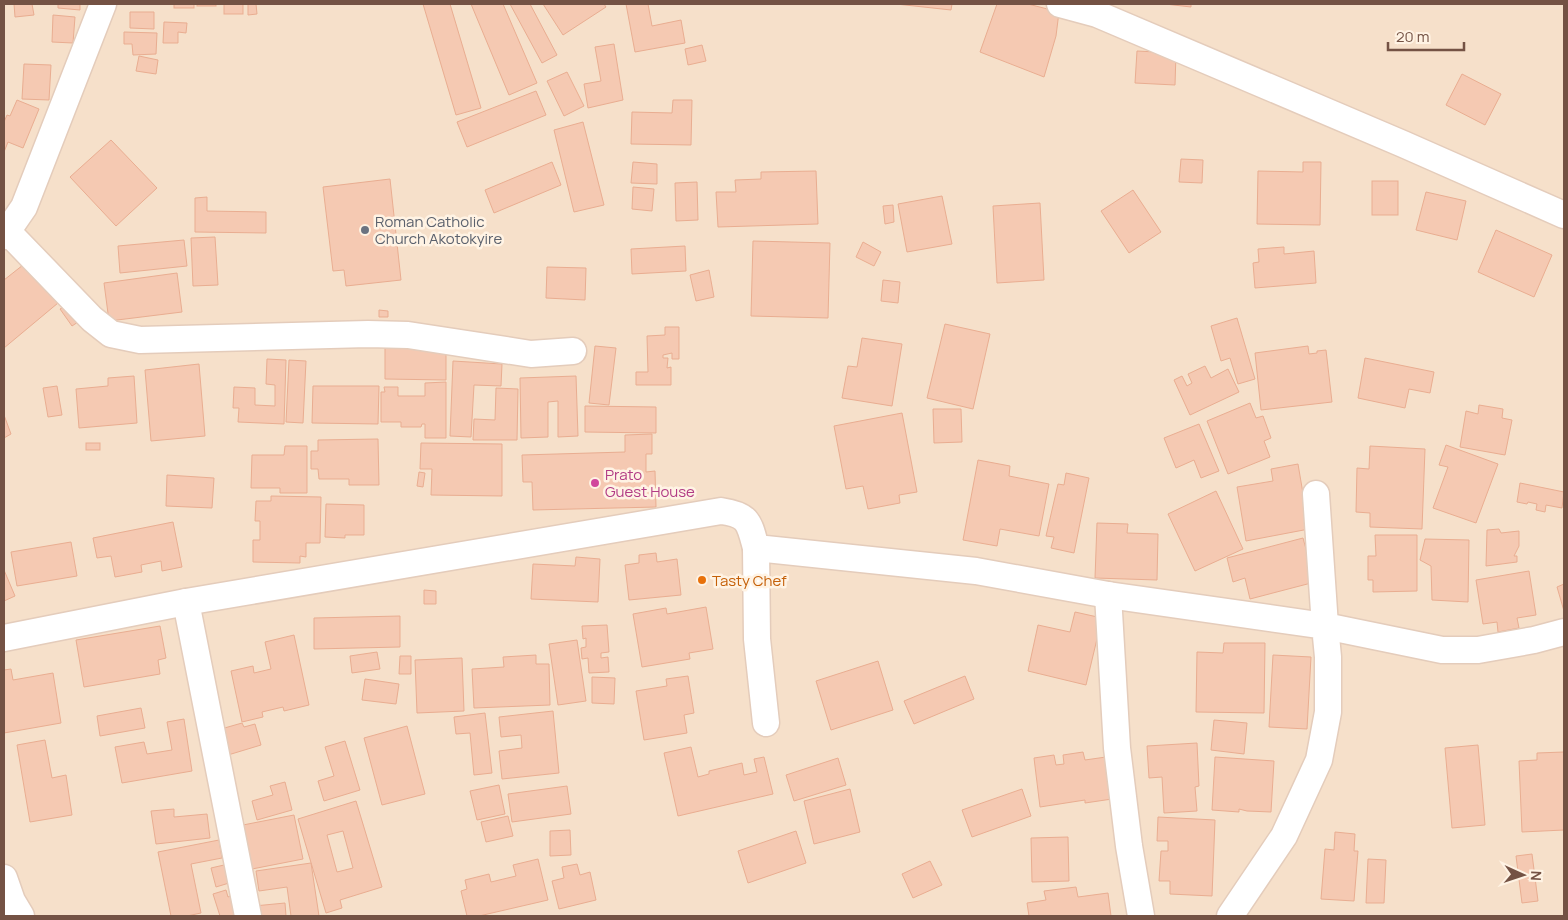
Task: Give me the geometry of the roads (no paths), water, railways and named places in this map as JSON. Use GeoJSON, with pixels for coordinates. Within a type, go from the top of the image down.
{"type":"FeatureCollection","features":[{"type":"Feature","properties":{"kind":"street"},"geometry":{"type":"LineString","coordinates":[[103,4],[24,207],[5,234],[92,319],[111,334],[140,340],[368,334],[408,335],[531,354],[573,351]]}},
{"type":"Feature","properties":{"kind":"street"},"geometry":{"type":"LineString","coordinates":[[1060,4],[1097,14],[1403,144],[1564,215]]}},
{"type":"Feature","properties":{"kind":"street"},"geometry":{"type":"LineString","coordinates":[[1230,916],[1284,836],[1319,760],[1328,712],[1328,657],[1324,626],[1316,494]]}},
{"type":"Feature","properties":{"kind":"street"},"geometry":{"type":"LineString","coordinates":[[4,638],[186,602],[721,511],[736,514],[749,523],[756,548],[757,639],[766,723]]}},
{"type":"Feature","properties":{"kind":"street"},"geometry":{"type":"LineString","coordinates":[[756,548],[976,571],[1108,595],[1324,626],[1442,650],[1478,650],[1534,640],[1564,632]]}},
{"type":"Feature","properties":{"kind":"street"},"geometry":{"type":"LineString","coordinates":[[1108,595],[1117,748],[1129,846],[1141,916]]}},
{"type":"Feature","properties":{"kind":"street"},"geometry":{"type":"LineString","coordinates":[[186,602],[248,916]]}},
{"type":"Feature","properties":{"kind":"street"},"geometry":{"type":"LineString","coordinates":[[4,878],[12,901],[20,916]]}},
{"type":"Feature","properties":{"kind":"place","name":"Roman Catholic Church Akotokyire"},"geometry":{"type":"Point","coordinates":[365,230]}},
{"type":"Feature","properties":{"kind":"place","name":"Prato Guest House"},"geometry":{"type":"Point","coordinates":[595,483]}},
{"type":"Feature","properties":{"kind":"place","name":"Tasty Chef"},"geometry":{"type":"Point","coordinates":[702,580]}}]}
